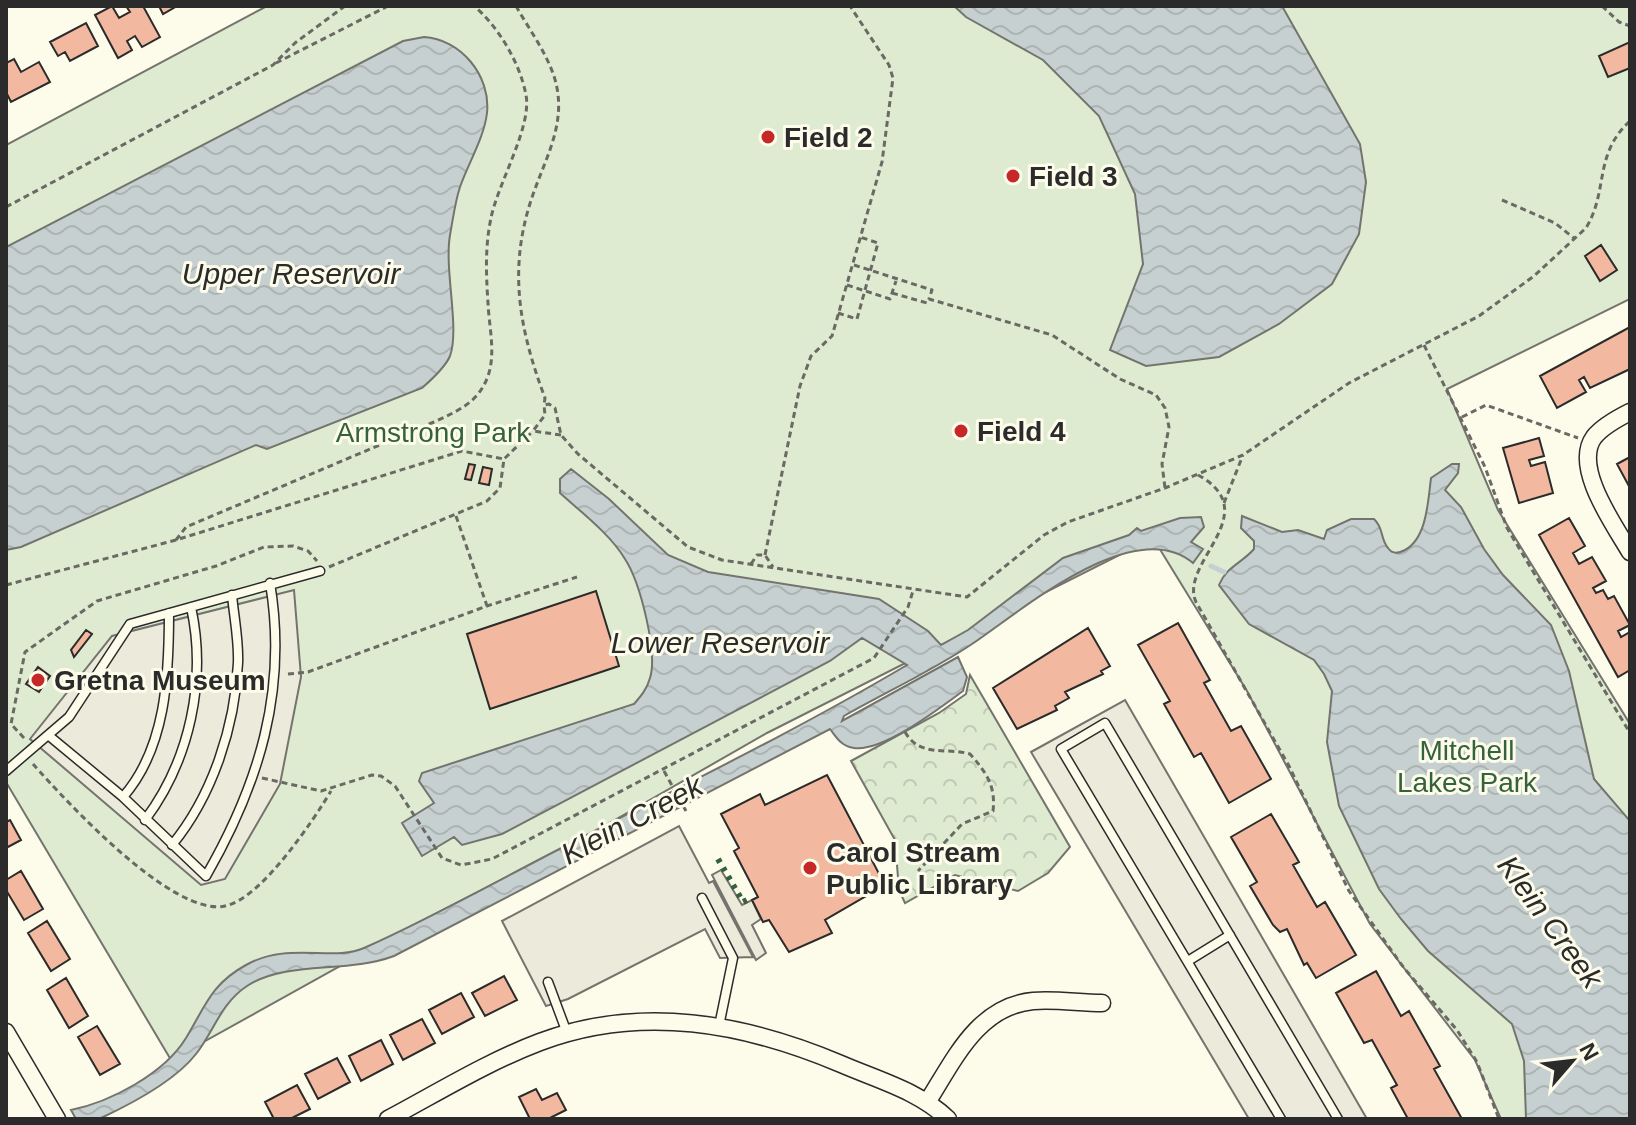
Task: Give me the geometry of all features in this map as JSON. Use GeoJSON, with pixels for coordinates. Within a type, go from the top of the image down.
{"type":"FeatureCollection","features":[{"type":"Feature","properties":{"kind":"street"},"geometry":{"type":"LineString","coordinates":[[1630,412],[1591,444],[1596,494],[1630,552]]}},
{"type":"Feature","properties":{"kind":"street"},"geometry":{"type":"LineString","coordinates":[[928,1101],[971,1033],[985,1020],[1031,1001],[1102,1003]]}},
{"type":"Feature","properties":{"kind":"street"},"geometry":{"type":"LineString","coordinates":[[388,1119],[502,1059],[567,1033],[599,1025],[657,1020],[719,1026],[804,1048],[928,1101],[948,1119]]}},
{"type":"Feature","properties":{"kind":"street"},"geometry":{"type":"LineString","coordinates":[[6,1032],[57,1119]]}},
{"type":"Feature","properties":{"kind":"lane"},"geometry":{"type":"LineString","coordinates":[[6,771],[69,717],[130,624],[320,571]]}},
{"type":"Feature","properties":{"kind":"lane"},"geometry":{"type":"LineString","coordinates":[[48,735],[123,797],[206,876],[241,813],[255,776],[271,714],[276,676],[276,632],[270,583]]}},
{"type":"Feature","properties":{"kind":"lane"},"geometry":{"type":"LineString","coordinates":[[172,845],[196,813],[229,727],[238,659],[232,595]]}},
{"type":"Feature","properties":{"kind":"lane"},"geometry":{"type":"LineString","coordinates":[[145,820],[176,765],[191,717],[198,653],[191,607]]}},
{"type":"Feature","properties":{"kind":"lane"},"geometry":{"type":"LineString","coordinates":[[123,797],[143,769],[162,712],[169,677],[169,613]]}},
{"type":"Feature","properties":{"kind":"lane"},"geometry":{"type":"LineString","coordinates":[[1281,1119],[1061,749],[1105,723],[1338,1119]]}},
{"type":"Feature","properties":{"kind":"lane"},"geometry":{"type":"LineString","coordinates":[[702,898],[733,958],[719,1026]]}},
{"type":"Feature","properties":{"kind":"lane"},"geometry":{"type":"LineString","coordinates":[[1188,961],[1230,935]]}},
{"type":"Feature","properties":{"kind":"lane"},"geometry":{"type":"LineString","coordinates":[[548,982],[567,1033]]}},
{"type":"Feature","properties":{"kind":"path"},"geometry":{"type":"LineString","coordinates":[[273,65],[295,43],[345,6]]}},
{"type":"Feature","properties":{"kind":"path"},"geometry":{"type":"LineString","coordinates":[[6,207],[388,6]]}},
{"type":"Feature","properties":{"kind":"path"},"geometry":{"type":"LineString","coordinates":[[176,540],[186,527],[443,418],[477,397],[488,377],[492,357],[486,254],[491,218],[502,178],[523,126],[526,95],[512,57],[484,15],[474,6]]}},
{"type":"Feature","properties":{"kind":"path"},"geometry":{"type":"LineString","coordinates":[[320,571],[487,501],[500,488],[504,459],[545,415],[545,398],[521,321],[519,259],[535,189],[556,132],[558,98],[549,67],[516,6]]}},
{"type":"Feature","properties":{"kind":"path"},"geometry":{"type":"LineString","coordinates":[[773,567],[765,555],[800,386],[811,356],[832,336],[882,162],[893,78],[889,65],[850,6]]}},
{"type":"Feature","properties":{"kind":"path"},"geometry":{"type":"LineString","coordinates":[[1602,6],[1619,22],[1630,26]]}},
{"type":"Feature","properties":{"kind":"path"},"geometry":{"type":"LineString","coordinates":[[544,405],[555,408],[561,435],[578,454],[688,547],[722,560],[967,597],[1044,535],[1068,522],[1165,488],[1243,455],[1349,383],[1497,303],[1575,239],[1594,214],[1606,151],[1617,133],[1630,121]]}},
{"type":"Feature","properties":{"kind":"path"},"geometry":{"type":"LineString","coordinates":[[1502,200],[1555,223],[1575,239]]}},
{"type":"Feature","properties":{"kind":"path"},"geometry":{"type":"LineString","coordinates":[[838,313],[857,319],[878,243],[860,237]]}},
{"type":"Feature","properties":{"kind":"path"},"geometry":{"type":"LineString","coordinates":[[846,285],[890,299],[896,281],[897,276],[852,265]]}},
{"type":"Feature","properties":{"kind":"path"},"geometry":{"type":"LineString","coordinates":[[892,293],[927,303],[932,290],[896,281]]}},
{"type":"Feature","properties":{"kind":"path"},"geometry":{"type":"LineString","coordinates":[[929,299],[1052,335],[1120,379],[1156,395],[1165,408],[1169,427],[1162,464],[1165,488]]}},
{"type":"Feature","properties":{"kind":"path"},"geometry":{"type":"LineString","coordinates":[[1424,345],[1462,417],[1507,528],[1630,733]]}},
{"type":"Feature","properties":{"kind":"path"},"geometry":{"type":"LineString","coordinates":[[1462,417],[1486,405],[1581,439],[1583,433],[1591,444]]}},
{"type":"Feature","properties":{"kind":"path"},"geometry":{"type":"LineString","coordinates":[[533,431],[561,435]]}},
{"type":"Feature","properties":{"kind":"path"},"geometry":{"type":"LineString","coordinates":[[6,585],[176,540],[462,451],[504,459]]}},
{"type":"Feature","properties":{"kind":"path"},"geometry":{"type":"LineString","coordinates":[[1243,455],[1223,504],[1219,535],[1193,583],[1192,594],[1289,766],[1349,891],[1477,1062],[1499,1119]]}},
{"type":"Feature","properties":{"kind":"path"},"geometry":{"type":"LineString","coordinates":[[1197,475],[1216,488],[1223,504]]}},
{"type":"Feature","properties":{"kind":"path"},"geometry":{"type":"LineString","coordinates":[[456,516],[487,606]]}},
{"type":"Feature","properties":{"kind":"path"},"geometry":{"type":"LineString","coordinates":[[751,564],[757,555],[765,555]]}},
{"type":"Feature","properties":{"kind":"path"},"geometry":{"type":"LineString","coordinates":[[276,676],[308,672],[487,606],[577,577]]}},
{"type":"Feature","properties":{"kind":"path"},"geometry":{"type":"LineString","coordinates":[[255,776],[310,791],[381,776],[395,786],[442,858],[461,865],[482,862],[664,771],[874,658],[904,612],[913,590]]}},
{"type":"Feature","properties":{"kind":"path"},"geometry":{"type":"LineString","coordinates":[[905,732],[910,740],[926,750],[970,754],[992,783],[994,802],[993,811],[962,824],[918,871]]}},
{"type":"Feature","properties":{"kind":"path"},"geometry":{"type":"LineString","coordinates":[[664,771],[686,811]]}},
{"type":"Feature","properties":{"kind":"green space","name":"Armstrong Park"},"geometry":{"type":"Polygon","coordinates":[[[267,6],[1630,6],[1630,299],[1447,389],[1498,510],[1630,724],[1630,1119],[1501,1119],[1475,1060],[1370,924],[1247,691],[1153,538],[767,733],[592,833],[416,924],[171,1060],[6,782],[6,145],[267,6]]]}},
{"type":"Feature","properties":{"kind":"green space"},"geometry":{"type":"Polygon","coordinates":[[[970,675],[1070,847],[1048,873],[1018,891],[955,875],[905,903],[899,890],[895,840],[851,761],[939,713],[966,694],[970,675]]]}},
{"type":"Feature","properties":{"kind":"shaded area"},"geometry":{"type":"Polygon","coordinates":[[[294,590],[301,677],[280,784],[225,879],[201,885],[30,739],[112,636],[294,590]]]}},
{"type":"Feature","properties":{"kind":"shaded area"},"geometry":{"type":"Polygon","coordinates":[[[1125,700],[1367,1119],[1249,1119],[1031,752],[1125,700]]]}},
{"type":"Feature","properties":{"kind":"shaded area"},"geometry":{"type":"Polygon","coordinates":[[[679,826],[709,883],[713,881],[753,957],[720,958],[705,929],[568,999],[546,1006],[502,921],[679,826]]]}},
{"type":"Feature","properties":{"kind":"shaded area"},"geometry":{"type":"Polygon","coordinates":[[[721,870],[742,905],[752,900],[761,919],[752,925],[766,953],[756,960],[712,875],[721,870]]]}},
{"type":"Feature","properties":{"kind":"water"},"geometry":{"type":"Polygon","coordinates":[[[954,6],[1282,6],[1360,144],[1366,182],[1359,234],[1332,284],[1279,324],[1219,357],[1146,366],[1110,350],[1143,264],[1135,194],[1099,116],[1043,60],[966,17],[954,6]]]}},
{"type":"Feature","properties":{"kind":"water","name":"Upper Reservoir"},"geometry":{"type":"Polygon","coordinates":[[[424,37],[450,44],[461,52],[478,73],[487,99],[485,122],[455,205],[449,249],[453,344],[450,356],[441,369],[422,388],[267,449],[256,445],[21,547],[6,550],[6,247],[403,41],[424,37]]]}},
{"type":"Feature","properties":{"kind":"water","name":"Mitchell Lakes Park"},"geometry":{"type":"Polygon","coordinates":[[[1452,464],[1459,464],[1458,473],[1445,490],[1461,507],[1484,549],[1503,575],[1551,625],[1569,671],[1594,779],[1630,821],[1630,1119],[1526,1119],[1524,1061],[1512,1024],[1428,951],[1401,919],[1379,889],[1339,806],[1327,742],[1332,691],[1324,674],[1314,660],[1249,624],[1219,585],[1226,574],[1254,549],[1254,541],[1241,528],[1242,516],[1282,532],[1298,530],[1324,539],[1327,530],[1351,519],[1374,519],[1392,552],[1405,550],[1422,528],[1431,478],[1452,464]]]}},
{"type":"Feature","properties":{"kind":"water"},"geometry":{"type":"Polygon","coordinates":[[[571,469],[609,499],[668,555],[708,572],[879,599],[928,631],[941,645],[968,630],[1063,558],[1129,535],[1137,528],[1141,531],[1180,518],[1201,517],[1204,527],[1191,542],[1203,549],[1193,563],[1169,551],[1140,550],[1110,558],[1047,591],[957,654],[844,716],[842,721],[958,657],[967,677],[963,691],[911,727],[880,743],[850,747],[830,729],[394,956],[356,965],[280,973],[247,986],[224,1009],[196,1054],[165,1082],[101,1118],[76,1119],[71,1110],[119,1093],[164,1063],[186,1038],[217,988],[246,965],[278,954],[338,953],[364,948],[742,756],[907,665],[862,638],[830,661],[502,834],[462,845],[454,837],[422,856],[402,823],[434,803],[419,781],[422,773],[634,704],[649,682],[652,666],[650,635],[631,570],[611,541],[560,493],[560,479],[571,469]]]}},
{"type":"Feature","properties":{"kind":"building"},"geometry":{"type":"Polygon","coordinates":[[[112,6],[119,18],[130,12],[126,6],[143,6],[160,37],[142,47],[135,36],[127,41],[132,50],[118,58],[95,15],[112,6]]]}},
{"type":"Feature","properties":{"kind":"building"},"geometry":{"type":"Polygon","coordinates":[[[159,6],[177,6],[163,14],[159,6]]]}},
{"type":"Feature","properties":{"kind":"building"},"geometry":{"type":"Polygon","coordinates":[[[86,23],[98,46],[70,61],[65,52],[58,56],[50,42],[86,23]]]}},
{"type":"Feature","properties":{"kind":"building"},"geometry":{"type":"Polygon","coordinates":[[[1630,42],[1630,68],[1608,77],[1599,56],[1630,42]]]}},
{"type":"Feature","properties":{"kind":"building"},"geometry":{"type":"Polygon","coordinates":[[[14,59],[21,72],[39,62],[50,82],[11,102],[6,92],[6,63],[14,59]]]}},
{"type":"Feature","properties":{"kind":"building"},"geometry":{"type":"Polygon","coordinates":[[[1601,245],[1617,270],[1600,281],[1585,256],[1601,245]]]}},
{"type":"Feature","properties":{"kind":"building"},"geometry":{"type":"Polygon","coordinates":[[[1630,327],[1630,369],[1590,388],[1584,377],[1579,380],[1586,392],[1557,408],[1540,376],[1630,327]]]}},
{"type":"Feature","properties":{"kind":"building"},"geometry":{"type":"Polygon","coordinates":[[[1539,438],[1544,456],[1529,460],[1531,466],[1545,462],[1553,493],[1519,503],[1503,448],[1539,438]]]}},
{"type":"Feature","properties":{"kind":"building"},"geometry":{"type":"Polygon","coordinates":[[[1630,457],[1630,488],[1617,464],[1630,457]]]}},
{"type":"Feature","properties":{"kind":"building"},"geometry":{"type":"Polygon","coordinates":[[[469,464],[475,465],[471,480],[465,479],[469,464]]]}},
{"type":"Feature","properties":{"kind":"building"},"geometry":{"type":"Polygon","coordinates":[[[483,467],[492,469],[489,485],[479,483],[483,467]]]}},
{"type":"Feature","properties":{"kind":"building"},"geometry":{"type":"Polygon","coordinates":[[[1569,518],[1585,546],[1573,553],[1579,564],[1592,557],[1606,581],[1593,588],[1596,593],[1603,590],[1608,599],[1614,596],[1630,625],[1618,631],[1621,637],[1630,632],[1630,670],[1618,677],[1539,535],[1569,518]]]}},
{"type":"Feature","properties":{"kind":"building"},"geometry":{"type":"Polygon","coordinates":[[[596,591],[619,666],[490,709],[467,634],[596,591]]]}},
{"type":"Feature","properties":{"kind":"building"},"geometry":{"type":"Polygon","coordinates":[[[1178,623],[1210,680],[1204,683],[1231,731],[1241,726],[1271,779],[1229,803],[1201,753],[1194,757],[1164,704],[1170,701],[1138,645],[1178,623]]]}},
{"type":"Feature","properties":{"kind":"building"},"geometry":{"type":"Polygon","coordinates":[[[1088,628],[1110,666],[1101,671],[1103,674],[1065,692],[1069,698],[1055,706],[1057,710],[1017,729],[993,688],[1088,628]]]}},
{"type":"Feature","properties":{"kind":"building"},"geometry":{"type":"Polygon","coordinates":[[[86,630],[92,634],[74,657],[71,650],[86,630]]]}},
{"type":"Feature","properties":{"kind":"building","name":"Gretna Museum"},"geometry":{"type":"Polygon","coordinates":[[[38,667],[50,676],[39,692],[26,684],[38,667]]]}},
{"type":"Feature","properties":{"kind":"building","name":"Carol Stream Public Library"},"geometry":{"type":"Polygon","coordinates":[[[827,775],[885,885],[825,920],[832,933],[789,952],[769,920],[763,922],[752,900],[758,897],[734,851],[739,848],[721,814],[760,794],[765,805],[827,775]]]}},
{"type":"Feature","properties":{"kind":"building"},"geometry":{"type":"Polygon","coordinates":[[[1271,814],[1299,862],[1293,865],[1317,907],[1325,902],[1356,955],[1316,978],[1307,963],[1304,965],[1287,929],[1280,932],[1273,925],[1250,886],[1257,882],[1231,837],[1271,814]]]}},
{"type":"Feature","properties":{"kind":"building"},"geometry":{"type":"Polygon","coordinates":[[[10,820],[21,840],[6,848],[6,822],[10,820]]]}},
{"type":"Feature","properties":{"kind":"building"},"geometry":{"type":"Polygon","coordinates":[[[21,871],[43,909],[24,920],[6,890],[6,880],[21,871]]]}},
{"type":"Feature","properties":{"kind":"building"},"geometry":{"type":"Polygon","coordinates":[[[47,921],[70,959],[51,971],[28,933],[47,921]]]}},
{"type":"Feature","properties":{"kind":"building"},"geometry":{"type":"Polygon","coordinates":[[[1376,971],[1401,1016],[1409,1011],[1440,1066],[1434,1069],[1462,1119],[1408,1119],[1391,1088],[1397,1085],[1372,1040],[1364,1043],[1336,993],[1376,971]]]}},
{"type":"Feature","properties":{"kind":"building"},"geometry":{"type":"Polygon","coordinates":[[[504,976],[517,1000],[485,1016],[472,993],[504,976]]]}},
{"type":"Feature","properties":{"kind":"building"},"geometry":{"type":"Polygon","coordinates":[[[66,978],[88,1016],[69,1028],[47,990],[66,978]]]}},
{"type":"Feature","properties":{"kind":"building"},"geometry":{"type":"Polygon","coordinates":[[[461,993],[474,1017],[442,1034],[429,1010],[461,993]]]}},
{"type":"Feature","properties":{"kind":"building"},"geometry":{"type":"Polygon","coordinates":[[[422,1019],[435,1043],[403,1060],[390,1035],[422,1019]]]}},
{"type":"Feature","properties":{"kind":"building"},"geometry":{"type":"Polygon","coordinates":[[[97,1026],[120,1064],[100,1075],[78,1037],[97,1026]]]}},
{"type":"Feature","properties":{"kind":"building"},"geometry":{"type":"Polygon","coordinates":[[[381,1040],[393,1064],[361,1081],[349,1056],[381,1040]]]}},
{"type":"Feature","properties":{"kind":"building"},"geometry":{"type":"Polygon","coordinates":[[[337,1058],[350,1082],[318,1099],[305,1074],[337,1058]]]}},
{"type":"Feature","properties":{"kind":"building"},"geometry":{"type":"Polygon","coordinates":[[[297,1085],[310,1109],[290,1119],[274,1119],[265,1102],[297,1085]]]}},
{"type":"Feature","properties":{"kind":"building"},"geometry":{"type":"Polygon","coordinates":[[[536,1089],[542,1100],[557,1093],[566,1110],[548,1119],[530,1119],[519,1097],[536,1089]]]}},
{"type":"Feature","properties":{"kind":"waterway"},"geometry":{"type":"LineString","coordinates":[[1211,566],[1224,572]]}},
{"type":"Feature","properties":{"kind":"hedge"},"geometry":{"type":"LineString","coordinates":[[718,859],[743,902],[749,899]]}},
{"type":"Feature","properties":{"kind":"place","name":"Field 2"},"geometry":{"type":"Point","coordinates":[768,137]}},
{"type":"Feature","properties":{"kind":"place","name":"Field 3"},"geometry":{"type":"Point","coordinates":[1013,176]}},
{"type":"Feature","properties":{"kind":"place","name":"Field 4"},"geometry":{"type":"Point","coordinates":[961,431]}},
{"type":"Feature","properties":{"kind":"place","name":"Gretna Museum"},"geometry":{"type":"Point","coordinates":[38,680]}},
{"type":"Feature","properties":{"kind":"place","name":"Carol Stream Public Library"},"geometry":{"type":"Point","coordinates":[810,868]}},
{"type":"Feature","properties":{"kind":"water label","name":"Lower Reservoir"},"geometry":{"type":"Point","coordinates":[720,643]}},
{"type":"Feature","properties":{"kind":"water label","name":"Klein Creek"},"geometry":{"type":"Point","coordinates":[632,820]}},
{"type":"Feature","properties":{"kind":"water label","name":"Klein Creek"},"geometry":{"type":"Point","coordinates":[1550,922]}}]}
